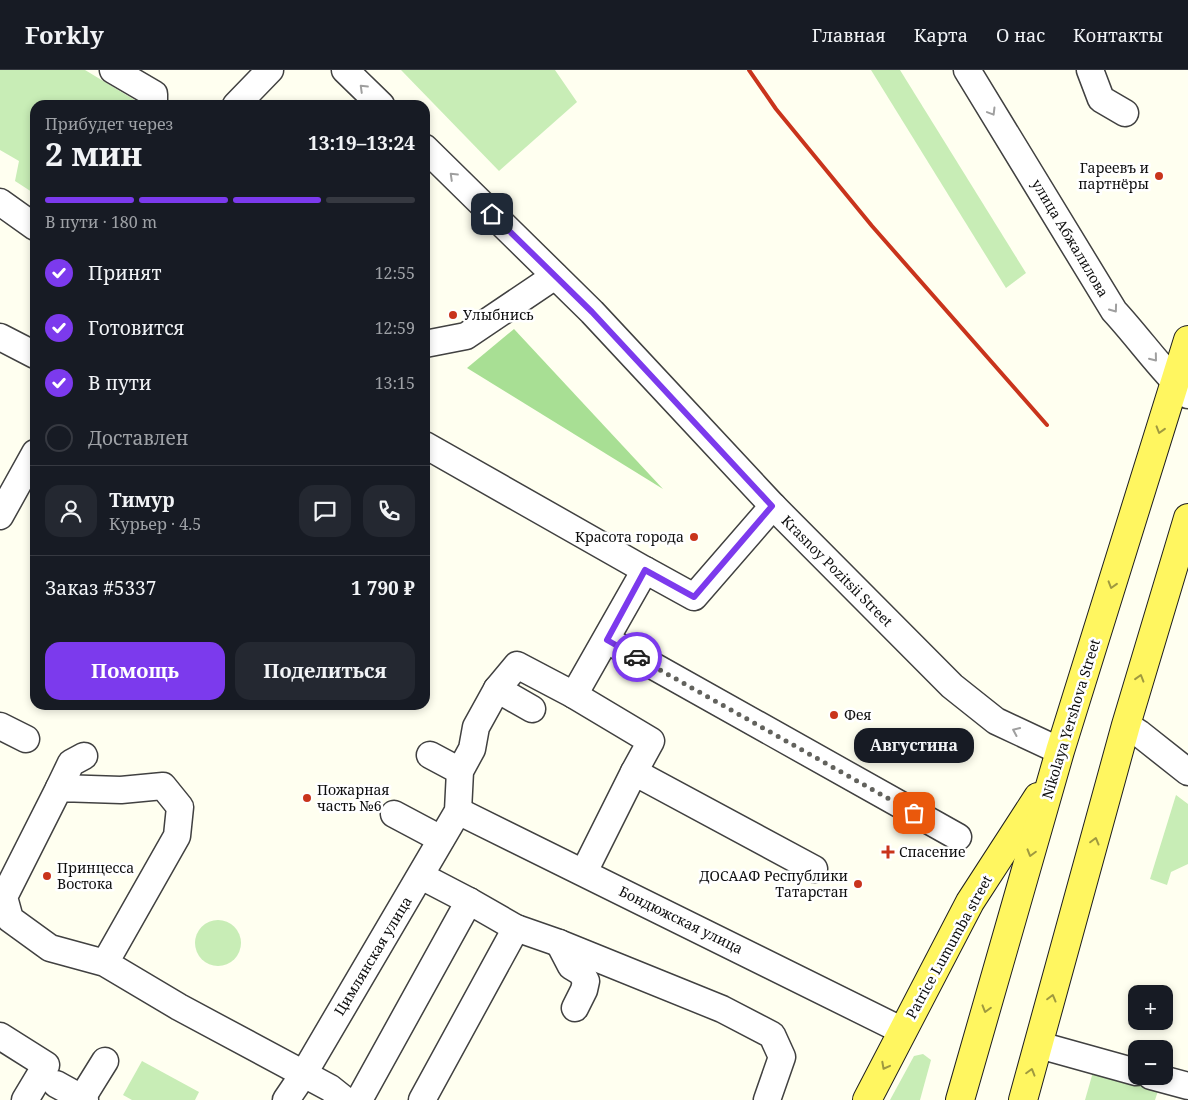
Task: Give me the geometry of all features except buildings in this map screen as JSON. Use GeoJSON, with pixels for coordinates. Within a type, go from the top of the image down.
{"type":"FeatureCollection","features":[{"type":"Feature","properties":{"kind":"main road","name":"Nikolaya Yershova Street"},"geometry":{"type":"LineString","coordinates":[[960,1100],[1057,762],[1181,389],[1188,340]]}},
{"type":"Feature","properties":{"kind":"main road"},"geometry":{"type":"LineString","coordinates":[[1023,1100],[1126,725],[1188,518]]}},
{"type":"Feature","properties":{"kind":"main road","name":"Patrice Lumumba street"},"geometry":{"type":"LineString","coordinates":[[866,1100],[970,902],[1057,762]]}},
{"type":"Feature","properties":{"kind":"street"},"geometry":{"type":"LineString","coordinates":[[113,70],[154,94],[154,100]]}},
{"type":"Feature","properties":{"kind":"street"},"geometry":{"type":"LineString","coordinates":[[241,100],[270,70]]}},
{"type":"Feature","properties":{"kind":"street"},"geometry":{"type":"LineString","coordinates":[[345,70],[376,100]]}},
{"type":"Feature","properties":{"kind":"street","name":"улица Абжалилова"},"geometry":{"type":"LineString","coordinates":[[967,70],[1114,311],[1181,389]]}},
{"type":"Feature","properties":{"kind":"street"},"geometry":{"type":"LineString","coordinates":[[1090,70],[1101,99],[1125,113]]}},
{"type":"Feature","properties":{"kind":"street","name":"Krasnoy Pozitsii Street"},"geometry":{"type":"LineString","coordinates":[[430,153],[592,312],[772,506],[952,686],[996,721],[1057,762]]}},
{"type":"Feature","properties":{"kind":"street"},"geometry":{"type":"LineString","coordinates":[[0,202],[30,223]]}},
{"type":"Feature","properties":{"kind":"street"},"geometry":{"type":"LineString","coordinates":[[430,343],[466,336],[555,276]]}},
{"type":"Feature","properties":{"kind":"street"},"geometry":{"type":"LineString","coordinates":[[0,337],[30,352]]}},
{"type":"Feature","properties":{"kind":"street"},"geometry":{"type":"LineString","coordinates":[[430,448],[694,597],[772,506]]}},
{"type":"Feature","properties":{"kind":"street"},"geometry":{"type":"LineString","coordinates":[[0,516],[30,462]]}},
{"type":"Feature","properties":{"kind":"street"},"geometry":{"type":"LineString","coordinates":[[574,695],[607,640],[645,570]]}},
{"type":"Feature","properties":{"kind":"street"},"geometry":{"type":"LineString","coordinates":[[607,640],[958,837]]}},
{"type":"Feature","properties":{"kind":"street"},"geometry":{"type":"LineString","coordinates":[[458,811],[460,771],[472,749],[476,727],[497,689],[517,665],[574,695],[651,741],[625,781],[584,872]]}},
{"type":"Feature","properties":{"kind":"street"},"geometry":{"type":"LineString","coordinates":[[497,689],[532,709]]}},
{"type":"Feature","properties":{"kind":"street"},"geometry":{"type":"LineString","coordinates":[[1126,725],[1188,772]]}},
{"type":"Feature","properties":{"kind":"street"},"geometry":{"type":"LineString","coordinates":[[0,726],[26,739]]}},
{"type":"Feature","properties":{"kind":"street"},"geometry":{"type":"LineString","coordinates":[[430,755],[460,771]]}},
{"type":"Feature","properties":{"kind":"street"},"geometry":{"type":"LineString","coordinates":[[84,756],[71,763],[4,897],[10,918],[50,948],[105,964],[179,1007],[330,1088],[345,1100]]}},
{"type":"Feature","properties":{"kind":"street"},"geometry":{"type":"LineString","coordinates":[[625,781],[814,869]]}},
{"type":"Feature","properties":{"kind":"street"},"geometry":{"type":"LineString","coordinates":[[59,788],[121,790],[163,786],[180,807],[177,836],[105,964]]}},
{"type":"Feature","properties":{"kind":"street","name":"Бондюжская улица"},"geometry":{"type":"LineString","coordinates":[[458,811],[903,1031]]}},
{"type":"Feature","properties":{"kind":"street","name":"Цимлянская улица"},"geometry":{"type":"LineString","coordinates":[[286,1100],[303,1075],[458,811]]}},
{"type":"Feature","properties":{"kind":"street"},"geometry":{"type":"LineString","coordinates":[[394,814],[441,839]]}},
{"type":"Feature","properties":{"kind":"street"},"geometry":{"type":"LineString","coordinates":[[421,876],[469,900],[516,928],[559,943],[722,1009],[772,1035],[782,1057],[767,1100]]}},
{"type":"Feature","properties":{"kind":"street"},"geometry":{"type":"LineString","coordinates":[[359,1100],[469,900]]}},
{"type":"Feature","properties":{"kind":"street"},"geometry":{"type":"LineString","coordinates":[[422,1100],[516,928]]}},
{"type":"Feature","properties":{"kind":"street"},"geometry":{"type":"LineString","coordinates":[[559,943],[571,966],[581,972],[586,981],[584,990],[575,1008]]}},
{"type":"Feature","properties":{"kind":"street"},"geometry":{"type":"LineString","coordinates":[[0,1036],[46,1065],[25,1100]]}},
{"type":"Feature","properties":{"kind":"street"},"geometry":{"type":"LineString","coordinates":[[1039,1045],[1128,1070]]}},
{"type":"Feature","properties":{"kind":"street"},"geometry":{"type":"LineString","coordinates":[[56,1084],[83,1099],[105,1061]]}},
{"type":"Feature","properties":{"kind":"street"},"geometry":{"type":"LineString","coordinates":[[1173,1082],[1188,1086]]}},
{"type":"Feature","properties":{"kind":"green space"},"geometry":{"type":"Polygon","coordinates":[[[0,70],[85,70],[135,100],[30,100],[30,191],[15,181],[19,161],[0,150],[0,70]]]}},
{"type":"Feature","properties":{"kind":"green space"},"geometry":{"type":"Polygon","coordinates":[[[401,70],[555,70],[577,102],[499,171],[401,70]]]}},
{"type":"Feature","properties":{"kind":"green space"},"geometry":{"type":"Polygon","coordinates":[[[871,70],[900,70],[1026,273],[1006,288],[871,70]]]}},
{"type":"Feature","properties":{"kind":"green space"},"geometry":{"type":"Polygon","coordinates":[[[514,329],[663,489],[467,368],[514,329]]]}},
{"type":"Feature","properties":{"kind":"green space"},"geometry":{"type":"Polygon","coordinates":[[[1176,795],[1188,804],[1188,864],[1171,872],[1167,885],[1150,879],[1176,795]]]}},
{"type":"Feature","properties":{"kind":"green space"},"geometry":{"type":"Polygon","coordinates":[[[213,920],[223,920],[237,930],[241,943],[237,956],[231,962],[223,966],[213,966],[199,956],[195,948],[195,938],[205,924],[213,920]]]}},
{"type":"Feature","properties":{"kind":"green space"},"geometry":{"type":"Polygon","coordinates":[[[923,1054],[931,1060],[920,1100],[890,1100],[914,1056],[923,1054]]]}},
{"type":"Feature","properties":{"kind":"green space"},"geometry":{"type":"Polygon","coordinates":[[[142,1061],[199,1092],[195,1100],[132,1100],[123,1095],[142,1061]]]}},
{"type":"Feature","properties":{"kind":"green space"},"geometry":{"type":"Polygon","coordinates":[[[1093,1072],[1128,1082],[1128,1085],[1137,1085],[1158,1091],[1155,1100],[1085,1100],[1093,1072]]]}},
{"type":"Feature","properties":{"kind":"railway"},"geometry":{"type":"LineString","coordinates":[[749,70],[776,109],[872,226],[1047,425]]}},
{"type":"Feature","properties":{"kind":"way so far"},"geometry":{"type":"LineString","coordinates":[[637,657],[914,813]]}},
{"type":"Feature","properties":{"kind":"place","name":"Гареевъ и партнёры"},"geometry":{"type":"Point","coordinates":[1159,176]}},
{"type":"Feature","properties":{"kind":"place","name":"Улыбнись"},"geometry":{"type":"Point","coordinates":[453,315]}},
{"type":"Feature","properties":{"kind":"place","name":"Красота города"},"geometry":{"type":"Point","coordinates":[694,537]}},
{"type":"Feature","properties":{"kind":"place","name":"Фея"},"geometry":{"type":"Point","coordinates":[834,715]}},
{"type":"Feature","properties":{"kind":"place","name":"Пожарная часть №6"},"geometry":{"type":"Point","coordinates":[307,798]}},
{"type":"Feature","properties":{"kind":"place","name":"Августина"},"geometry":{"type":"Point","coordinates":[914,813]}},
{"type":"Feature","properties":{"kind":"place","name":"Спасение"},"geometry":{"type":"Point","coordinates":[888,852]}},
{"type":"Feature","properties":{"kind":"place","name":"Принцесса Востока"},"geometry":{"type":"Point","coordinates":[47,876]}},
{"type":"Feature","properties":{"kind":"place","name":"ДОСААФ Республики Татарстан"},"geometry":{"type":"Point","coordinates":[858,884]}},
{"type":"Feature","properties":{"kind":"route"},"geometry":{"type":"LineString","coordinates":[[492,214],[592,312],[772,506],[694,597],[645,570],[607,640],[637,657]]}}]}
